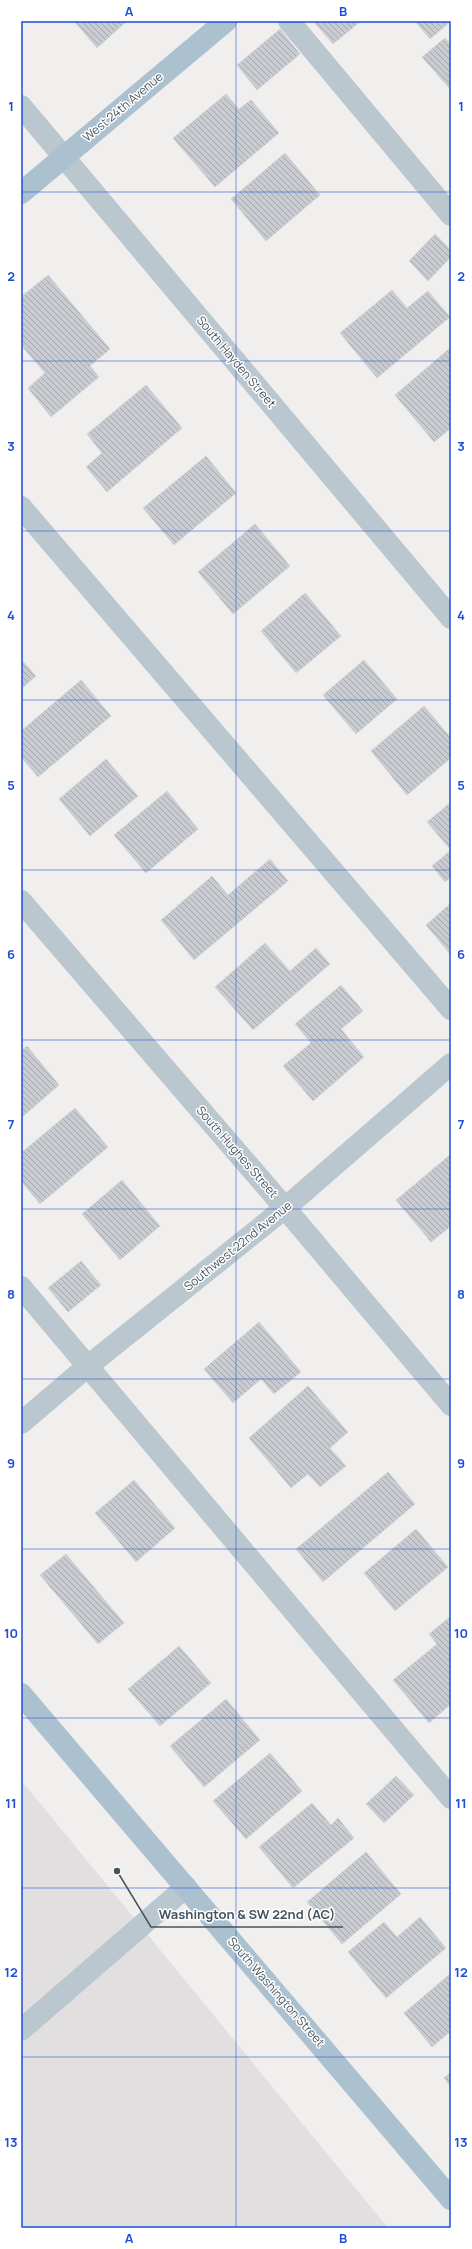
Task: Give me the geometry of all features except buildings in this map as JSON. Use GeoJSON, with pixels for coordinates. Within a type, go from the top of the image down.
{"type":"FeatureCollection","features":[{"type":"Feature","properties":{"kind":"main road","name":"West 24th Avenue"},"geometry":{"type":"LineString","coordinates":[[21,193],[226,21]]}},
{"type":"Feature","properties":{"kind":"main road","name":"South Washington Street"},"geometry":{"type":"LineString","coordinates":[[21,1694],[451,2199]]}},
{"type":"Feature","properties":{"kind":"street"},"geometry":{"type":"LineString","coordinates":[[289,21],[451,215]]}},
{"type":"Feature","properties":{"kind":"street","name":"South Hayden Street"},"geometry":{"type":"LineString","coordinates":[[21,106],[451,618]]}},
{"type":"Feature","properties":{"kind":"street"},"geometry":{"type":"LineString","coordinates":[[21,507],[451,1008]]}},
{"type":"Feature","properties":{"kind":"street","name":"South Hughes Street"},"geometry":{"type":"LineString","coordinates":[[21,901],[285,1208],[451,1405]]}},
{"type":"Feature","properties":{"kind":"street","name":"Southwest 22nd Avenue"},"geometry":{"type":"LineString","coordinates":[[21,1423],[88,1366],[285,1208],[451,1064]]}},
{"type":"Feature","properties":{"kind":"street"},"geometry":{"type":"LineString","coordinates":[[21,1287],[451,1798]]}},
{"type":"Feature","properties":{"kind":"street"},"geometry":{"type":"LineString","coordinates":[[21,2030],[186,1887]]}},
{"type":"Feature","properties":{"kind":"shaded area"},"geometry":{"type":"Polygon","coordinates":[[[21,1780],[388,2228],[21,2228],[21,1780]]]}},
{"type":"Feature","properties":{"kind":"place","name":"Washington & SW 22nd (AC)"},"geometry":{"type":"Point","coordinates":[117,1871]}}]}
